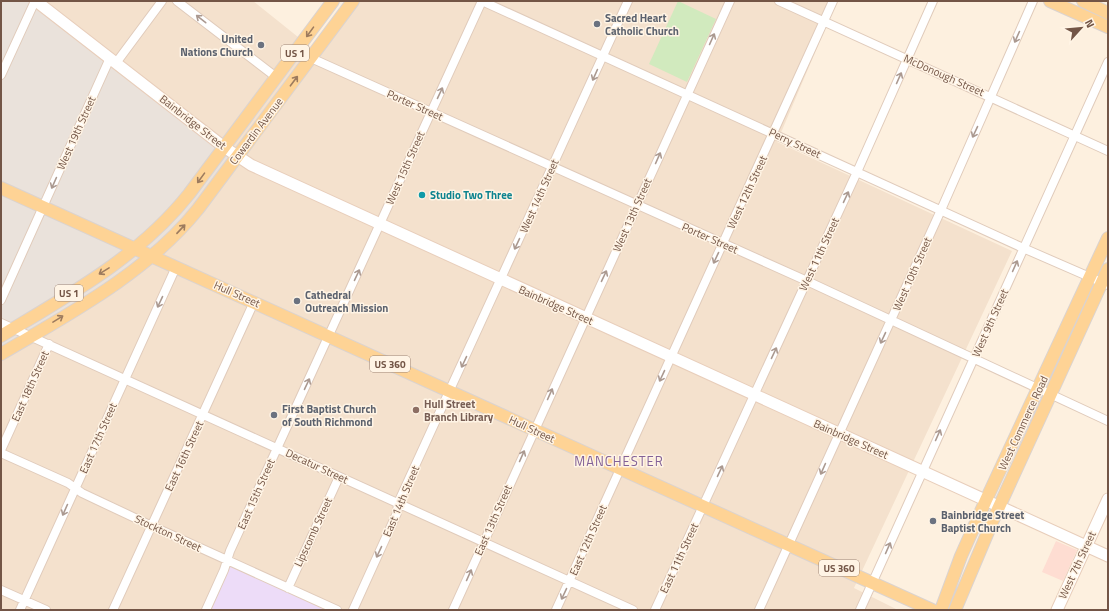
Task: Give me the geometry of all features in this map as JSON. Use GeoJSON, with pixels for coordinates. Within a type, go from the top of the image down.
{"type":"FeatureCollection","features":[{"type":"Feature","properties":{"kind":"main road","name":"Cowardin Avenue"},"geometry":{"type":"LineString","coordinates":[[152,256],[188,221],[354,1]]}},
{"type":"Feature","properties":{"kind":"main road"},"geometry":{"type":"LineString","coordinates":[[1050,1],[1108,27]]}},
{"type":"Feature","properties":{"kind":"main road"},"geometry":{"type":"LineString","coordinates":[[1083,1],[1108,13]]}},
{"type":"Feature","properties":{"kind":"main road","name":"Cowardin Avenue"},"geometry":{"type":"LineString","coordinates":[[136,249],[170,217],[224,147],[331,2]]}},
{"type":"Feature","properties":{"kind":"main road","name":"Hull Street"},"geometry":{"type":"LineString","coordinates":[[1,188],[329,336],[620,470],[932,610]]}},
{"type":"Feature","properties":{"kind":"main road","name":"West Commerce Road"},"geometry":{"type":"LineString","coordinates":[[941,610],[961,556],[986,500],[1039,390],[1108,238]]}},
{"type":"Feature","properties":{"kind":"main road","name":"US 1"},"geometry":{"type":"LineString","coordinates":[[1,336],[106,270],[136,249]]}},
{"type":"Feature","properties":{"kind":"main road","name":"US 1"},"geometry":{"type":"LineString","coordinates":[[1,354],[123,278],[152,256]]}},
{"type":"Feature","properties":{"kind":"main road","name":"West Commerce Road"},"geometry":{"type":"LineString","coordinates":[[955,610],[1000,506],[1051,395],[1105,284],[1108,269]]}},
{"type":"Feature","properties":{"kind":"street","name":"Bainbridge Street"},"geometry":{"type":"LineString","coordinates":[[36,1],[237,157],[251,165],[1108,556]]}},
{"type":"Feature","properties":{"kind":"street"},"geometry":{"type":"LineString","coordinates":[[1,75],[36,1]]}},
{"type":"Feature","properties":{"kind":"street","name":"West 19th Street"},"geometry":{"type":"LineString","coordinates":[[1,300],[43,207],[113,60],[162,1]]}},
{"type":"Feature","properties":{"kind":"street"},"geometry":{"type":"LineString","coordinates":[[177,1],[276,77]]}},
{"type":"Feature","properties":{"kind":"street","name":"Perry Street"},"geometry":{"type":"LineString","coordinates":[[482,1],[1105,284]]}},
{"type":"Feature","properties":{"kind":"street","name":"West 15th Street"},"geometry":{"type":"LineString","coordinates":[[329,336],[482,1]]}},
{"type":"Feature","properties":{"kind":"street","name":"West 14th Street"},"geometry":{"type":"LineString","coordinates":[[450,392],[628,1]]}},
{"type":"Feature","properties":{"kind":"street","name":"West 13th Street"},"geometry":{"type":"LineString","coordinates":[[534,430],[730,1]]}},
{"type":"Feature","properties":{"kind":"street","name":"McDonough Street"},"geometry":{"type":"LineString","coordinates":[[779,1],[991,96],[1108,151]]}},
{"type":"Feature","properties":{"kind":"street","name":"West 12th Street"},"geometry":{"type":"LineString","coordinates":[[620,470],[833,1]]}},
{"type":"Feature","properties":{"kind":"street","name":"West 11th Street"},"geometry":{"type":"LineString","coordinates":[[703,506],[857,172],[933,1]]}},
{"type":"Feature","properties":{"kind":"street","name":"West 10th Street"},"geometry":{"type":"LineString","coordinates":[[758,610],[941,210],[1033,1]]}},
{"type":"Feature","properties":{"kind":"street"},"geometry":{"type":"LineString","coordinates":[[331,2],[345,12]]}},
{"type":"Feature","properties":{"kind":"street","name":"Porter Street"},"geometry":{"type":"LineString","coordinates":[[311,58],[974,357],[1039,390],[1108,421]]}},
{"type":"Feature","properties":{"kind":"street","name":"West 9th Street"},"geometry":{"type":"LineString","coordinates":[[860,610],[1108,62]]}},
{"type":"Feature","properties":{"kind":"street","name":"East 17th Street"},"geometry":{"type":"LineString","coordinates":[[20,610],[176,267]]}},
{"type":"Feature","properties":{"kind":"street","name":"East 16th Street"},"geometry":{"type":"LineString","coordinates":[[113,610],[254,302]]}},
{"type":"Feature","properties":{"kind":"street","name":"Decatur Street"},"geometry":{"type":"LineString","coordinates":[[1,323],[633,610]]}},
{"type":"Feature","properties":{"kind":"street","name":"East 15th Street"},"geometry":{"type":"LineString","coordinates":[[206,610],[277,448],[329,336]]}},
{"type":"Feature","properties":{"kind":"street","name":"East 18th Street"},"geometry":{"type":"LineString","coordinates":[[1,452],[49,344]]}},
{"type":"Feature","properties":{"kind":"street","name":"East 14th Street"},"geometry":{"type":"LineString","coordinates":[[353,610],[397,514],[398,503],[450,392]]}},
{"type":"Feature","properties":{"kind":"street","name":"East 13th Street"},"geometry":{"type":"LineString","coordinates":[[453,610],[534,430]]}},
{"type":"Feature","properties":{"kind":"street","name":"Stockton Street"},"geometry":{"type":"LineString","coordinates":[[1,452],[68,483],[75,488],[152,526],[336,610]]}},
{"type":"Feature","properties":{"kind":"street","name":"East 12th Street"},"geometry":{"type":"LineString","coordinates":[[556,610],[620,470]]}},
{"type":"Feature","properties":{"kind":"street","name":"Lipscomb Street"},"geometry":{"type":"LineString","coordinates":[[288,588],[339,477]]}},
{"type":"Feature","properties":{"kind":"street","name":"West 7th Street"},"geometry":{"type":"LineString","coordinates":[[1056,610],[1108,499]]}},
{"type":"Feature","properties":{"kind":"street","name":"East 11th Street"},"geometry":{"type":"LineString","coordinates":[[655,610],[703,506]]}},
{"type":"Feature","properties":{"kind":"street"},"geometry":{"type":"LineString","coordinates":[[1,590],[46,610]]}},
{"type":"Feature","properties":{"kind":"shaded area"},"geometry":{"type":"Polygon","coordinates":[[[1,1],[35,1],[231,154],[147,261],[1,351],[1,1]]]}},
{"type":"Feature","properties":{"kind":"shaded area"},"geometry":{"type":"Polygon","coordinates":[[[35,1],[253,1],[313,49],[350,1],[837,1],[777,142],[1012,251],[854,588],[898,610],[1,610],[1,351],[35,1]]]}},
{"type":"Feature","properties":{"kind":"shaded area"},"geometry":{"type":"Polygon","coordinates":[[[1056,541],[1077,550],[1063,581],[1042,572],[1056,541]]]}},
{"type":"Feature","properties":{"kind":"shaded area"},"geometry":{"type":"Polygon","coordinates":[[[227,560],[337,610],[206,610],[227,560]]]}},
{"type":"Feature","properties":{"kind":"green space"},"geometry":{"type":"Polygon","coordinates":[[[678,1],[716,19],[687,82],[649,64],[678,1]]]}},
{"type":"Feature","properties":{"kind":"place","name":"Sacred Heart Catholic Church"},"geometry":{"type":"Point","coordinates":[597,24]}},
{"type":"Feature","properties":{"kind":"place","name":"United Nations Church"},"geometry":{"type":"Point","coordinates":[261,45]}},
{"type":"Feature","properties":{"kind":"place","name":"Studio Two Three"},"geometry":{"type":"Point","coordinates":[422,195]}},
{"type":"Feature","properties":{"kind":"place","name":"Cathedral Outreach Mission"},"geometry":{"type":"Point","coordinates":[297,301]}},
{"type":"Feature","properties":{"kind":"place","name":"Hull Street Branch Library"},"geometry":{"type":"Point","coordinates":[416,410]}},
{"type":"Feature","properties":{"kind":"place","name":"First Baptist Church of South Richmond"},"geometry":{"type":"Point","coordinates":[274,415]}},
{"type":"Feature","properties":{"kind":"place","name":"Bainbridge Street Baptist Church"},"geometry":{"type":"Point","coordinates":[933,521]}},
{"type":"Feature","properties":{"kind":"district","name":"MANCHESTER"},"geometry":{"type":"Point","coordinates":[619,461]}}]}
